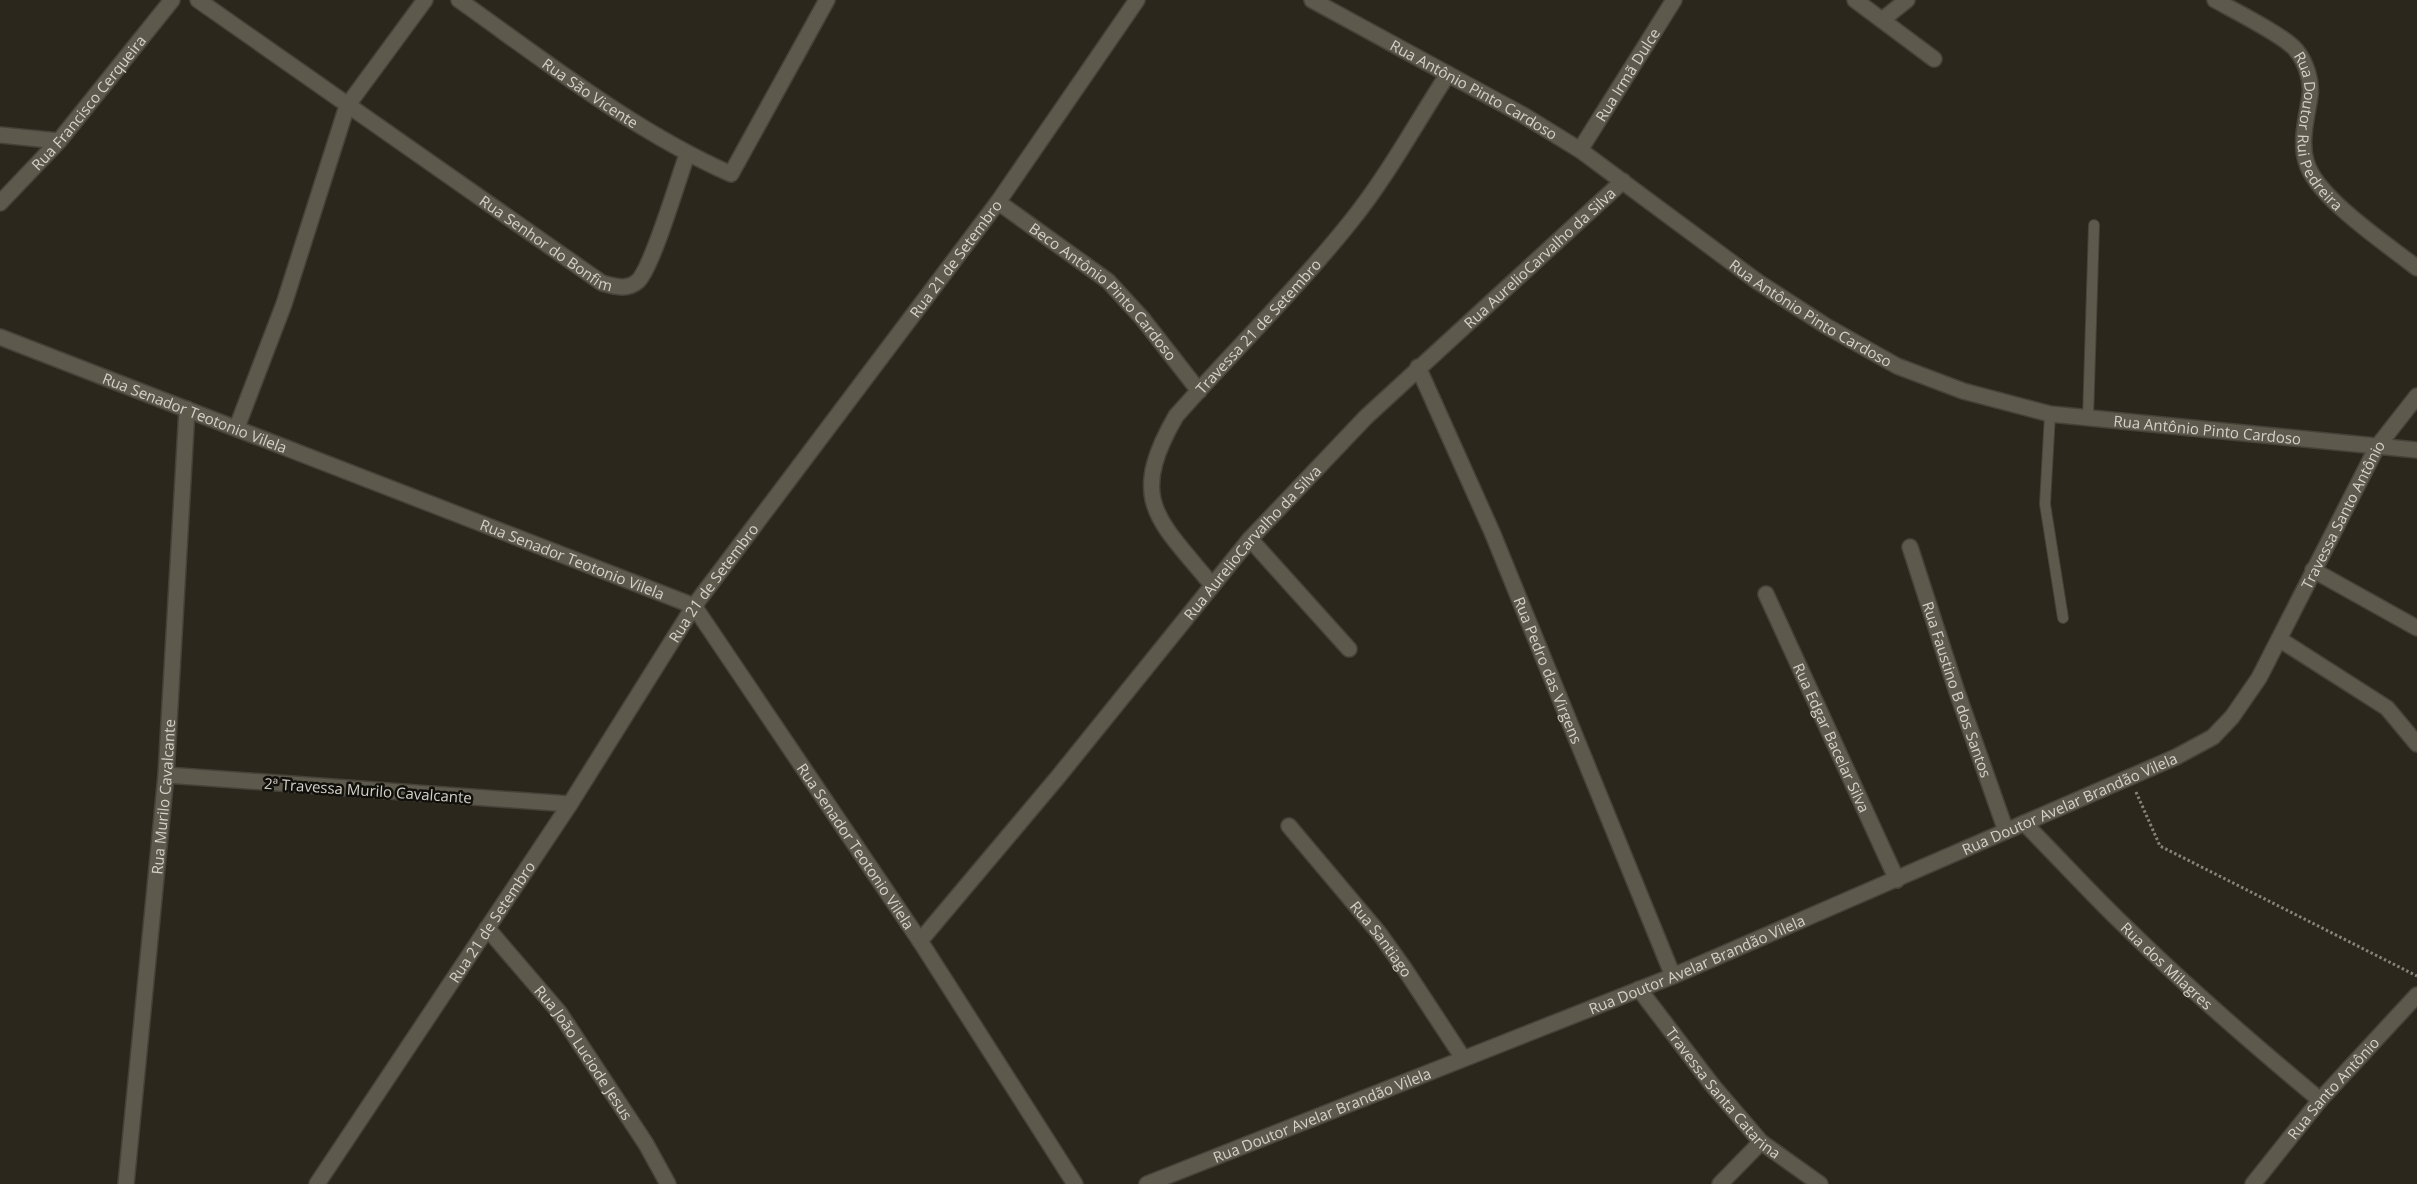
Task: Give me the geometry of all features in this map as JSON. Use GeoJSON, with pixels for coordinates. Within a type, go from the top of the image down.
{"type":"FeatureCollection","features":[{"type":"Feature","properties":{"kind":"street","name":"Rua Francisco Cerqueira"},"geometry":{"type":"LineString","coordinates":[[0,203],[59,141],[172,0]]}},
{"type":"Feature","properties":{"kind":"street","name":"Rua Senhor do Bonfim"},"geometry":{"type":"LineString","coordinates":[[198,0],[602,283],[621,288],[638,281],[649,263],[687,155]]}},
{"type":"Feature","properties":{"kind":"street"},"geometry":{"type":"LineString","coordinates":[[237,427],[284,304],[347,106],[425,0]]}},
{"type":"Feature","properties":{"kind":"street","name":"Rua São Vicente"},"geometry":{"type":"LineString","coordinates":[[459,0],[546,62],[687,155],[731,174],[827,0]]}},
{"type":"Feature","properties":{"kind":"street","name":"Rua 21 de Setembro"},"geometry":{"type":"LineString","coordinates":[[317,1184],[570,804],[694,606],[998,202],[1137,0]]}},
{"type":"Feature","properties":{"kind":"street","name":"Rua Antônio Pinto Cardoso"},"geometry":{"type":"LineString","coordinates":[[1312,0],[1448,74],[1580,150],[1758,282],[1826,326],[1897,366],[1963,391],[2050,414],[2417,450]]}},
{"type":"Feature","properties":{"kind":"street","name":"Rua Irmã Dulce"},"geometry":{"type":"LineString","coordinates":[[1580,150],[1674,0]]}},
{"type":"Feature","properties":{"kind":"street"},"geometry":{"type":"LineString","coordinates":[[1855,0],[1934,59]]}},
{"type":"Feature","properties":{"kind":"street"},"geometry":{"type":"LineString","coordinates":[[1882,20],[1906,0]]}},
{"type":"Feature","properties":{"kind":"street","name":"Rua Doutor Rui Pedreira"},"geometry":{"type":"LineString","coordinates":[[2215,0],[2296,49],[2307,70],[2310,90],[2304,144],[2306,161],[2315,180],[2337,204],[2417,268]]}},
{"type":"Feature","properties":{"kind":"street","name":"Travessa 21 de Setembro"},"geometry":{"type":"LineString","coordinates":[[1212,585],[1158,517],[1152,501],[1150,486],[1162,441],[1176,416],[1198,390],[1244,344],[1353,219],[1379,184],[1448,74]]}},
{"type":"Feature","properties":{"kind":"street"},"geometry":{"type":"LineString","coordinates":[[0,134],[59,141]]}},
{"type":"Feature","properties":{"kind":"street","name":"Rua AurelioCarvalho da Silva"},"geometry":{"type":"LineString","coordinates":[[920,941],[1058,776],[1250,539],[1366,417],[1418,367],[1623,181]]}},
{"type":"Feature","properties":{"kind":"street","name":"Beco Antônio Pinto Cardoso"},"geometry":{"type":"LineString","coordinates":[[998,202],[1108,281],[1142,318],[1198,390]]}},
{"type":"Feature","properties":{"kind":"street","name":"Rua Senador Teotonio Vilela"},"geometry":{"type":"LineString","coordinates":[[0,337],[186,410],[237,427],[694,606],[920,941],[1075,1184]]}},
{"type":"Feature","properties":{"kind":"street","name":"Rua Pedro das Virgens"},"geometry":{"type":"LineString","coordinates":[[1418,367],[1525,612],[1673,976]]}},
{"type":"Feature","properties":{"kind":"street","name":"Travessa Santo Antônio"},"geometry":{"type":"LineString","coordinates":[[2232,717],[2259,678],[2377,447],[2417,396]]}},
{"type":"Feature","properties":{"kind":"street","name":"Rua Murilo Cavalcante"},"geometry":{"type":"LineString","coordinates":[[126,1184],[166,775],[186,410]]}},
{"type":"Feature","properties":{"kind":"street"},"geometry":{"type":"LineString","coordinates":[[1250,539],[1349,649]]}},
{"type":"Feature","properties":{"kind":"street","name":"Rua Faustino B dos Santos"},"geometry":{"type":"LineString","coordinates":[[1910,547],[1956,689],[2006,831]]}},
{"type":"Feature","properties":{"kind":"street"},"geometry":{"type":"LineString","coordinates":[[2313,570],[2417,628]]}},
{"type":"Feature","properties":{"kind":"street","name":"Rua Edgar Bacelar Silva"},"geometry":{"type":"LineString","coordinates":[[1766,594],[1897,880]]}},
{"type":"Feature","properties":{"kind":"street"},"geometry":{"type":"LineString","coordinates":[[2279,639],[2387,708],[2417,744]]}},
{"type":"Feature","properties":{"kind":"street","name":"Rua Doutor Avelar Brandão Vilela"},"geometry":{"type":"LineString","coordinates":[[1147,1184],[1673,976],[1897,880],[2176,758],[2213,737],[2232,717]]}},
{"type":"Feature","properties":{"kind":"street","name":"2ª Travessa Murilo Cavalcante"},"geometry":{"type":"LineString","coordinates":[[166,775],[570,804]]}},
{"type":"Feature","properties":{"kind":"street","name":"Rua dos Milagres"},"geometry":{"type":"LineString","coordinates":[[2024,823],[2126,928],[2241,1034],[2320,1100]]}},
{"type":"Feature","properties":{"kind":"street","name":"Rua Santiago"},"geometry":{"type":"LineString","coordinates":[[1290,826],[1379,934],[1404,968],[1463,1058]]}},
{"type":"Feature","properties":{"kind":"street","name":"Rua João Luciode Jesus"},"geometry":{"type":"LineString","coordinates":[[487,928],[559,1012],[646,1144],[668,1184]]}},
{"type":"Feature","properties":{"kind":"street","name":"Travessa Santa Catarina"},"geometry":{"type":"LineString","coordinates":[[1639,989],[1713,1086],[1761,1142],[1820,1184]]}},
{"type":"Feature","properties":{"kind":"street","name":"Rua Santo Antônio"},"geometry":{"type":"LineString","coordinates":[[2257,1182],[2320,1100],[2417,995]]}},
{"type":"Feature","properties":{"kind":"street"},"geometry":{"type":"LineString","coordinates":[[1720,1184],[1761,1142]]}},
{"type":"Feature","properties":{"kind":"lane"},"geometry":{"type":"LineString","coordinates":[[2088,418],[2094,225]]}},
{"type":"Feature","properties":{"kind":"lane"},"geometry":{"type":"LineString","coordinates":[[2050,414],[2045,504],[2063,618]]}},
{"type":"Feature","properties":{"kind":"path"},"geometry":{"type":"LineString","coordinates":[[2129,778],[2160,846],[2417,976]]}}]}
